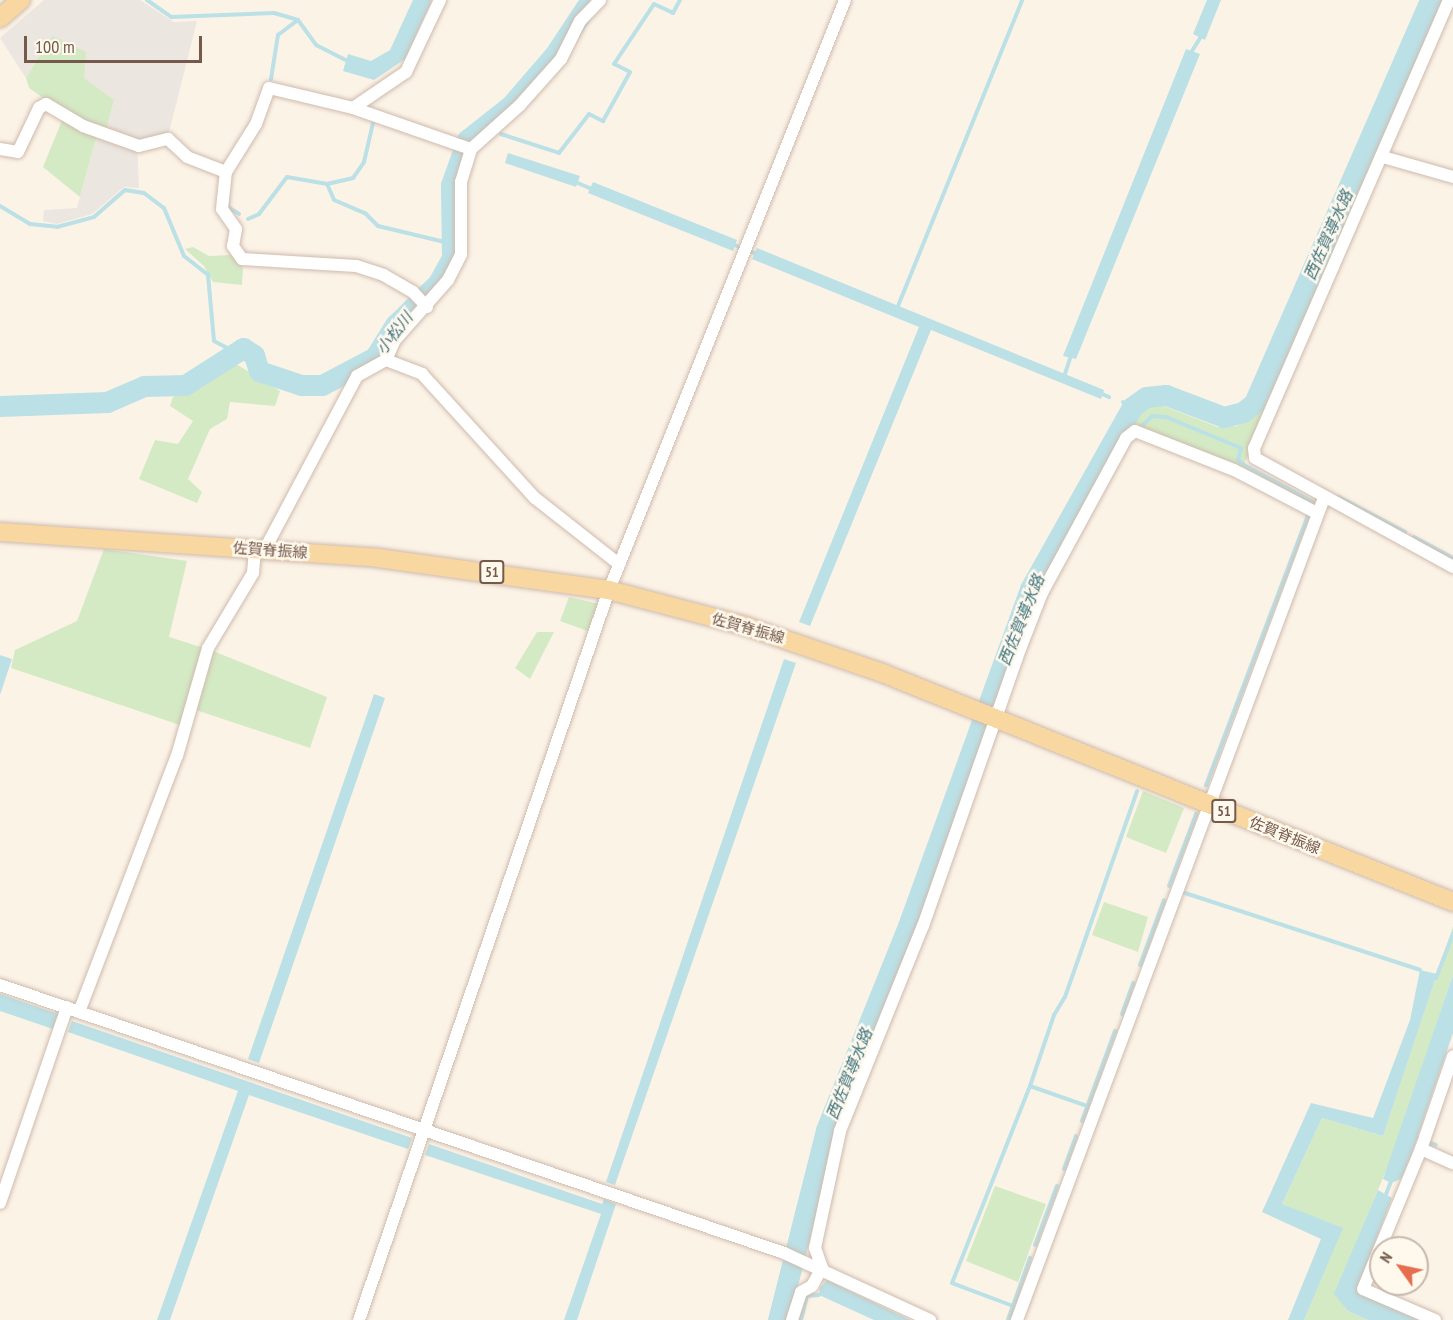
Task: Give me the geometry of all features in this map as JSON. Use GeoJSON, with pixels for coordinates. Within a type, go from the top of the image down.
{"type":"FeatureCollection","features":[{"type":"Feature","properties":{"kind":"main road"},"geometry":{"type":"LineString","coordinates":[[0,18],[21,0]]}},
{"type":"Feature","properties":{"kind":"main road","name":"佐賀脊振線"},"geometry":{"type":"LineString","coordinates":[[0,532],[260,549],[453,566],[609,590],[786,639],[966,707],[1453,902]]}},
{"type":"Feature","properties":{"kind":"street"},"geometry":{"type":"LineString","coordinates":[[353,108],[406,72],[440,0]]}},
{"type":"Feature","properties":{"kind":"street"},"geometry":{"type":"LineString","coordinates":[[80,1012],[177,756],[208,648],[253,573],[260,549],[357,376],[386,360],[395,340],[427,307],[448,280],[461,254],[461,182],[471,149],[520,105],[561,59],[580,21],[600,0]]}},
{"type":"Feature","properties":{"kind":"street"},"geometry":{"type":"LineString","coordinates":[[359,1320],[609,590],[845,0]]}},
{"type":"Feature","properties":{"kind":"street"},"geometry":{"type":"LineString","coordinates":[[1449,0],[1383,157],[1254,448],[1255,458],[1453,567]]}},
{"type":"Feature","properties":{"kind":"street"},"geometry":{"type":"LineString","coordinates":[[427,307],[413,292],[384,274],[356,266],[242,259],[233,246],[236,229],[222,209],[226,172],[256,124],[269,88],[353,108],[471,149]]}},
{"type":"Feature","properties":{"kind":"street"},"geometry":{"type":"LineString","coordinates":[[0,149],[18,152],[39,108],[46,104],[83,126],[139,146],[168,139],[187,157],[226,172]]}},
{"type":"Feature","properties":{"kind":"street"},"geometry":{"type":"LineString","coordinates":[[1383,157],[1453,177]]}},
{"type":"Feature","properties":{"kind":"street"},"geometry":{"type":"LineString","coordinates":[[386,360],[422,374],[535,498],[620,564]]}},
{"type":"Feature","properties":{"kind":"street"},"geometry":{"type":"LineString","coordinates":[[792,1320],[801,1292],[812,1286],[822,1268],[815,1248],[840,1131],[923,926],[1042,593],[1130,432],[1234,470],[1311,510]]}},
{"type":"Feature","properties":{"kind":"street"},"geometry":{"type":"LineString","coordinates":[[1017,1320],[1208,804],[1311,510],[1324,498]]}},
{"type":"Feature","properties":{"kind":"street"},"geometry":{"type":"LineString","coordinates":[[0,985],[63,1018],[80,1012],[807,1261],[930,1320]]}},
{"type":"Feature","properties":{"kind":"street"},"geometry":{"type":"LineString","coordinates":[[0,1203],[63,1018]]}},
{"type":"Feature","properties":{"kind":"street"},"geometry":{"type":"LineString","coordinates":[[1435,1320],[1363,1289],[1421,1149],[1453,1056]]}},
{"type":"Feature","properties":{"kind":"street"},"geometry":{"type":"LineString","coordinates":[[1421,1149],[1453,1163]]}},
{"type":"Feature","properties":{"kind":"shaded area"},"geometry":{"type":"Polygon","coordinates":[[[44,0],[140,0],[174,22],[197,21],[168,136],[137,140],[139,188],[124,187],[92,214],[57,224],[43,221],[44,210],[77,208],[97,135],[84,78],[52,36],[26,78],[0,38],[44,0]]]}},
{"type":"Feature","properties":{"kind":"green space"},"geometry":{"type":"Polygon","coordinates":[[[1437,0],[1444,0],[1242,469],[1130,424],[1141,408],[1161,405],[1218,427],[1237,426],[1259,411],[1437,0]]]}},
{"type":"Feature","properties":{"kind":"green space"},"geometry":{"type":"Polygon","coordinates":[[[52,36],[86,52],[84,78],[114,100],[106,129],[97,135],[80,197],[43,167],[65,113],[29,88],[26,78],[52,36]]]}},
{"type":"Feature","properties":{"kind":"green space"},"geometry":{"type":"Polygon","coordinates":[[[193,247],[209,256],[230,255],[243,267],[242,285],[213,282],[204,266],[185,249],[193,247]]]}},
{"type":"Feature","properties":{"kind":"green space"},"geometry":{"type":"Polygon","coordinates":[[[233,362],[280,391],[275,406],[230,402],[227,419],[210,429],[188,479],[202,492],[197,503],[139,479],[155,440],[178,444],[193,421],[170,406],[173,397],[206,383],[233,362]]]}},
{"type":"Feature","properties":{"kind":"green space"},"geometry":{"type":"Polygon","coordinates":[[[104,549],[187,561],[169,637],[204,648],[180,725],[11,668],[15,650],[77,621],[104,549]]]}},
{"type":"Feature","properties":{"kind":"green space"},"geometry":{"type":"Polygon","coordinates":[[[569,597],[599,604],[590,632],[560,621],[569,597]]]}},
{"type":"Feature","properties":{"kind":"green space"},"geometry":{"type":"Polygon","coordinates":[[[537,632],[554,632],[530,679],[515,668],[537,632]]]}},
{"type":"Feature","properties":{"kind":"green space"},"geometry":{"type":"Polygon","coordinates":[[[213,651],[327,697],[310,748],[196,710],[213,651]]]}},
{"type":"Feature","properties":{"kind":"green space"},"geometry":{"type":"Polygon","coordinates":[[[1143,791],[1184,808],[1166,853],[1126,837],[1143,791]]]}},
{"type":"Feature","properties":{"kind":"green space"},"geometry":{"type":"Polygon","coordinates":[[[1104,902],[1148,917],[1138,952],[1092,935],[1104,902]]]}},
{"type":"Feature","properties":{"kind":"green space"},"geometry":{"type":"Polygon","coordinates":[[[1453,926],[1453,975],[1392,1156],[1335,1294],[1348,1311],[1368,1320],[1304,1320],[1342,1229],[1282,1204],[1322,1118],[1383,1136],[1453,926]]]}},
{"type":"Feature","properties":{"kind":"green space"},"geometry":{"type":"Polygon","coordinates":[[[995,1186],[1046,1204],[1018,1282],[966,1261],[995,1186]]]}},
{"type":"Feature","properties":{"kind":"water"},"geometry":{"type":"Polygon","coordinates":[[[413,0],[432,0],[405,59],[374,80],[343,71],[348,54],[371,61],[390,50],[413,0]]]}},
{"type":"Feature","properties":{"kind":"water"},"geometry":{"type":"Polygon","coordinates":[[[1207,0],[1221,0],[1205,40],[1193,34],[1207,0]]]}},
{"type":"Feature","properties":{"kind":"water"},"geometry":{"type":"Polygon","coordinates":[[[1186,49],[1200,54],[1076,359],[1063,356],[1186,49]]]}},
{"type":"Feature","properties":{"kind":"water"},"geometry":{"type":"Polygon","coordinates":[[[508,153],[580,176],[576,187],[505,163],[508,153]]]}},
{"type":"Feature","properties":{"kind":"water"},"geometry":{"type":"Polygon","coordinates":[[[593,182],[737,240],[733,251],[588,193],[593,182]]]}},
{"type":"Feature","properties":{"kind":"water"},"geometry":{"type":"Polygon","coordinates":[[[757,248],[1104,390],[1101,399],[931,330],[810,626],[799,622],[919,327],[752,259],[757,248]]]}},
{"type":"Feature","properties":{"kind":"water"},"geometry":{"type":"Polygon","coordinates":[[[0,655],[12,659],[0,695],[0,655]]]}},
{"type":"Feature","properties":{"kind":"water"},"geometry":{"type":"Polygon","coordinates":[[[784,659],[796,663],[615,1185],[606,1182],[784,659]]]}},
{"type":"Feature","properties":{"kind":"water"},"geometry":{"type":"Polygon","coordinates":[[[374,694],[385,698],[259,1063],[248,1059],[374,694]]]}},
{"type":"Feature","properties":{"kind":"water"},"geometry":{"type":"Polygon","coordinates":[[[1420,970],[1437,974],[1383,1136],[1322,1118],[1282,1204],[1343,1228],[1304,1320],[1288,1320],[1321,1239],[1262,1212],[1311,1103],[1373,1118],[1410,1020],[1420,970]]]}},
{"type":"Feature","properties":{"kind":"water"},"geometry":{"type":"Polygon","coordinates":[[[1453,975],[1453,1033],[1412,1153],[1401,1179],[1391,1183],[1383,1179],[1453,975]]]}},
{"type":"Feature","properties":{"kind":"water"},"geometry":{"type":"Polygon","coordinates":[[[0,994],[58,1014],[53,1029],[0,1011],[0,994]]]}},
{"type":"Feature","properties":{"kind":"water"},"geometry":{"type":"Polygon","coordinates":[[[72,1021],[412,1138],[408,1149],[249,1095],[170,1320],[157,1320],[238,1091],[68,1032],[72,1021]]]}},
{"type":"Feature","properties":{"kind":"water"},"geometry":{"type":"Polygon","coordinates":[[[429,1144],[602,1204],[604,1199],[616,1204],[577,1320],[564,1320],[601,1214],[425,1155],[429,1144]]]}},
{"type":"Feature","properties":{"kind":"water"},"geometry":{"type":"Polygon","coordinates":[[[1378,1190],[1392,1198],[1377,1236],[1369,1236],[1369,1258],[1357,1289],[1423,1320],[1368,1320],[1348,1311],[1334,1294],[1378,1190]]]}},
{"type":"Feature","properties":{"kind":"water"},"geometry":{"type":"Polygon","coordinates":[[[827,1280],[910,1320],[874,1320],[819,1295],[820,1288],[827,1280]]]}},
{"type":"Feature","properties":{"kind":"waterway"},"geometry":{"type":"LineString","coordinates":[[147,0],[171,17],[274,13],[298,20],[316,45],[349,62]]}},
{"type":"Feature","properties":{"kind":"waterway"},"geometry":{"type":"LineString","coordinates":[[501,134],[559,153],[589,114],[603,121],[630,72],[614,64],[654,4],[673,13],[680,0]]}},
{"type":"Feature","properties":{"kind":"waterway"},"geometry":{"type":"LineString","coordinates":[[898,306],[1022,0]]}},
{"type":"Feature","properties":{"kind":"waterway","name":"西佐賀導水路"},"geometry":{"type":"LineString","coordinates":[[778,1320],[826,1130],[908,926],[1030,589],[1132,407],[1146,397],[1166,395],[1224,417],[1243,412],[1254,403],[1430,0]]}},
{"type":"Feature","properties":{"kind":"waterway","name":"小松川"},"geometry":{"type":"LineString","coordinates":[[0,406],[107,402],[144,386],[185,385],[243,348],[254,355],[259,371],[301,385],[322,385],[375,357],[396,324],[438,283],[452,258],[451,185],[467,140],[511,105],[555,54],[586,7]]}},
{"type":"Feature","properties":{"kind":"waterway"},"geometry":{"type":"LineString","coordinates":[[271,79],[278,35],[298,20]]}},
{"type":"Feature","properties":{"kind":"waterway"},"geometry":{"type":"LineString","coordinates":[[1192,51],[1200,38]]}},
{"type":"Feature","properties":{"kind":"waterway"},"geometry":{"type":"LineString","coordinates":[[327,184],[353,178],[364,162],[373,124]]}},
{"type":"Feature","properties":{"kind":"waterway"},"geometry":{"type":"LineString","coordinates":[[248,219],[259,214],[287,177],[327,184],[334,200],[365,213],[378,226],[453,244]]}},
{"type":"Feature","properties":{"kind":"waterway"},"geometry":{"type":"LineString","coordinates":[[573,181],[594,190]]}},
{"type":"Feature","properties":{"kind":"waterway"},"geometry":{"type":"LineString","coordinates":[[0,206],[30,224],[57,227],[94,217],[125,190],[144,193],[164,208],[184,256],[208,275],[214,341],[235,352]]}},
{"type":"Feature","properties":{"kind":"waterway"},"geometry":{"type":"LineString","coordinates":[[228,202],[228,207],[239,214]]}},
{"type":"Feature","properties":{"kind":"waterway"},"geometry":{"type":"LineString","coordinates":[[732,244],[759,255]]}},
{"type":"Feature","properties":{"kind":"waterway"},"geometry":{"type":"LineString","coordinates":[[1064,377],[1070,358]]}},
{"type":"Feature","properties":{"kind":"waterway"},"geometry":{"type":"LineString","coordinates":[[1100,393],[1109,397]]}},
{"type":"Feature","properties":{"kind":"waterway"},"geometry":{"type":"LineString","coordinates":[[1123,402],[1132,407]]}},
{"type":"Feature","properties":{"kind":"waterway"},"geometry":{"type":"LineString","coordinates":[[1143,425],[1152,416],[1166,417],[1241,448],[1238,460],[1313,502],[1206,785]]}},
{"type":"Feature","properties":{"kind":"waterway"},"geometry":{"type":"LineString","coordinates":[[1339,497],[1405,532]]}},
{"type":"Feature","properties":{"kind":"waterway"},"geometry":{"type":"LineString","coordinates":[[1414,537],[1453,558]]}},
{"type":"Feature","properties":{"kind":"waterway"},"geometry":{"type":"LineString","coordinates":[[1013,1306],[952,1283],[1030,1086],[1054,1015],[1065,997],[1137,791]]}},
{"type":"Feature","properties":{"kind":"waterway"},"geometry":{"type":"LineString","coordinates":[[1169,886],[1196,814]]}},
{"type":"Feature","properties":{"kind":"waterway"},"geometry":{"type":"LineString","coordinates":[[1185,893],[1420,970]]}},
{"type":"Feature","properties":{"kind":"waterway"},"geometry":{"type":"LineString","coordinates":[[1140,965],[1164,900]]}},
{"type":"Feature","properties":{"kind":"waterway"},"geometry":{"type":"LineString","coordinates":[[1436,978],[1453,934]]}},
{"type":"Feature","properties":{"kind":"waterway"},"geometry":{"type":"LineString","coordinates":[[1122,1014],[1133,983]]}},
{"type":"Feature","properties":{"kind":"waterway"},"geometry":{"type":"LineString","coordinates":[[1082,1121],[1115,1031]]}},
{"type":"Feature","properties":{"kind":"waterway"},"geometry":{"type":"LineString","coordinates":[[1030,1086],[1087,1106]]}},
{"type":"Feature","properties":{"kind":"waterway"},"geometry":{"type":"LineString","coordinates":[[1064,1169],[1076,1136]]}},
{"type":"Feature","properties":{"kind":"waterway"},"geometry":{"type":"LineString","coordinates":[[1418,1138],[1436,1145]]}},
{"type":"Feature","properties":{"kind":"waterway"},"geometry":{"type":"LineString","coordinates":[[1385,1197],[1392,1179]]}},
{"type":"Feature","properties":{"kind":"waterway"},"geometry":{"type":"LineString","coordinates":[[1035,1245],[1057,1186]]}},
{"type":"Feature","properties":{"kind":"waterway"},"geometry":{"type":"LineString","coordinates":[[1008,1320],[1030,1258]]}},
{"type":"Feature","properties":{"kind":"waterway"},"geometry":{"type":"LineString","coordinates":[[801,1320],[807,1296],[819,1295]]}}]}
